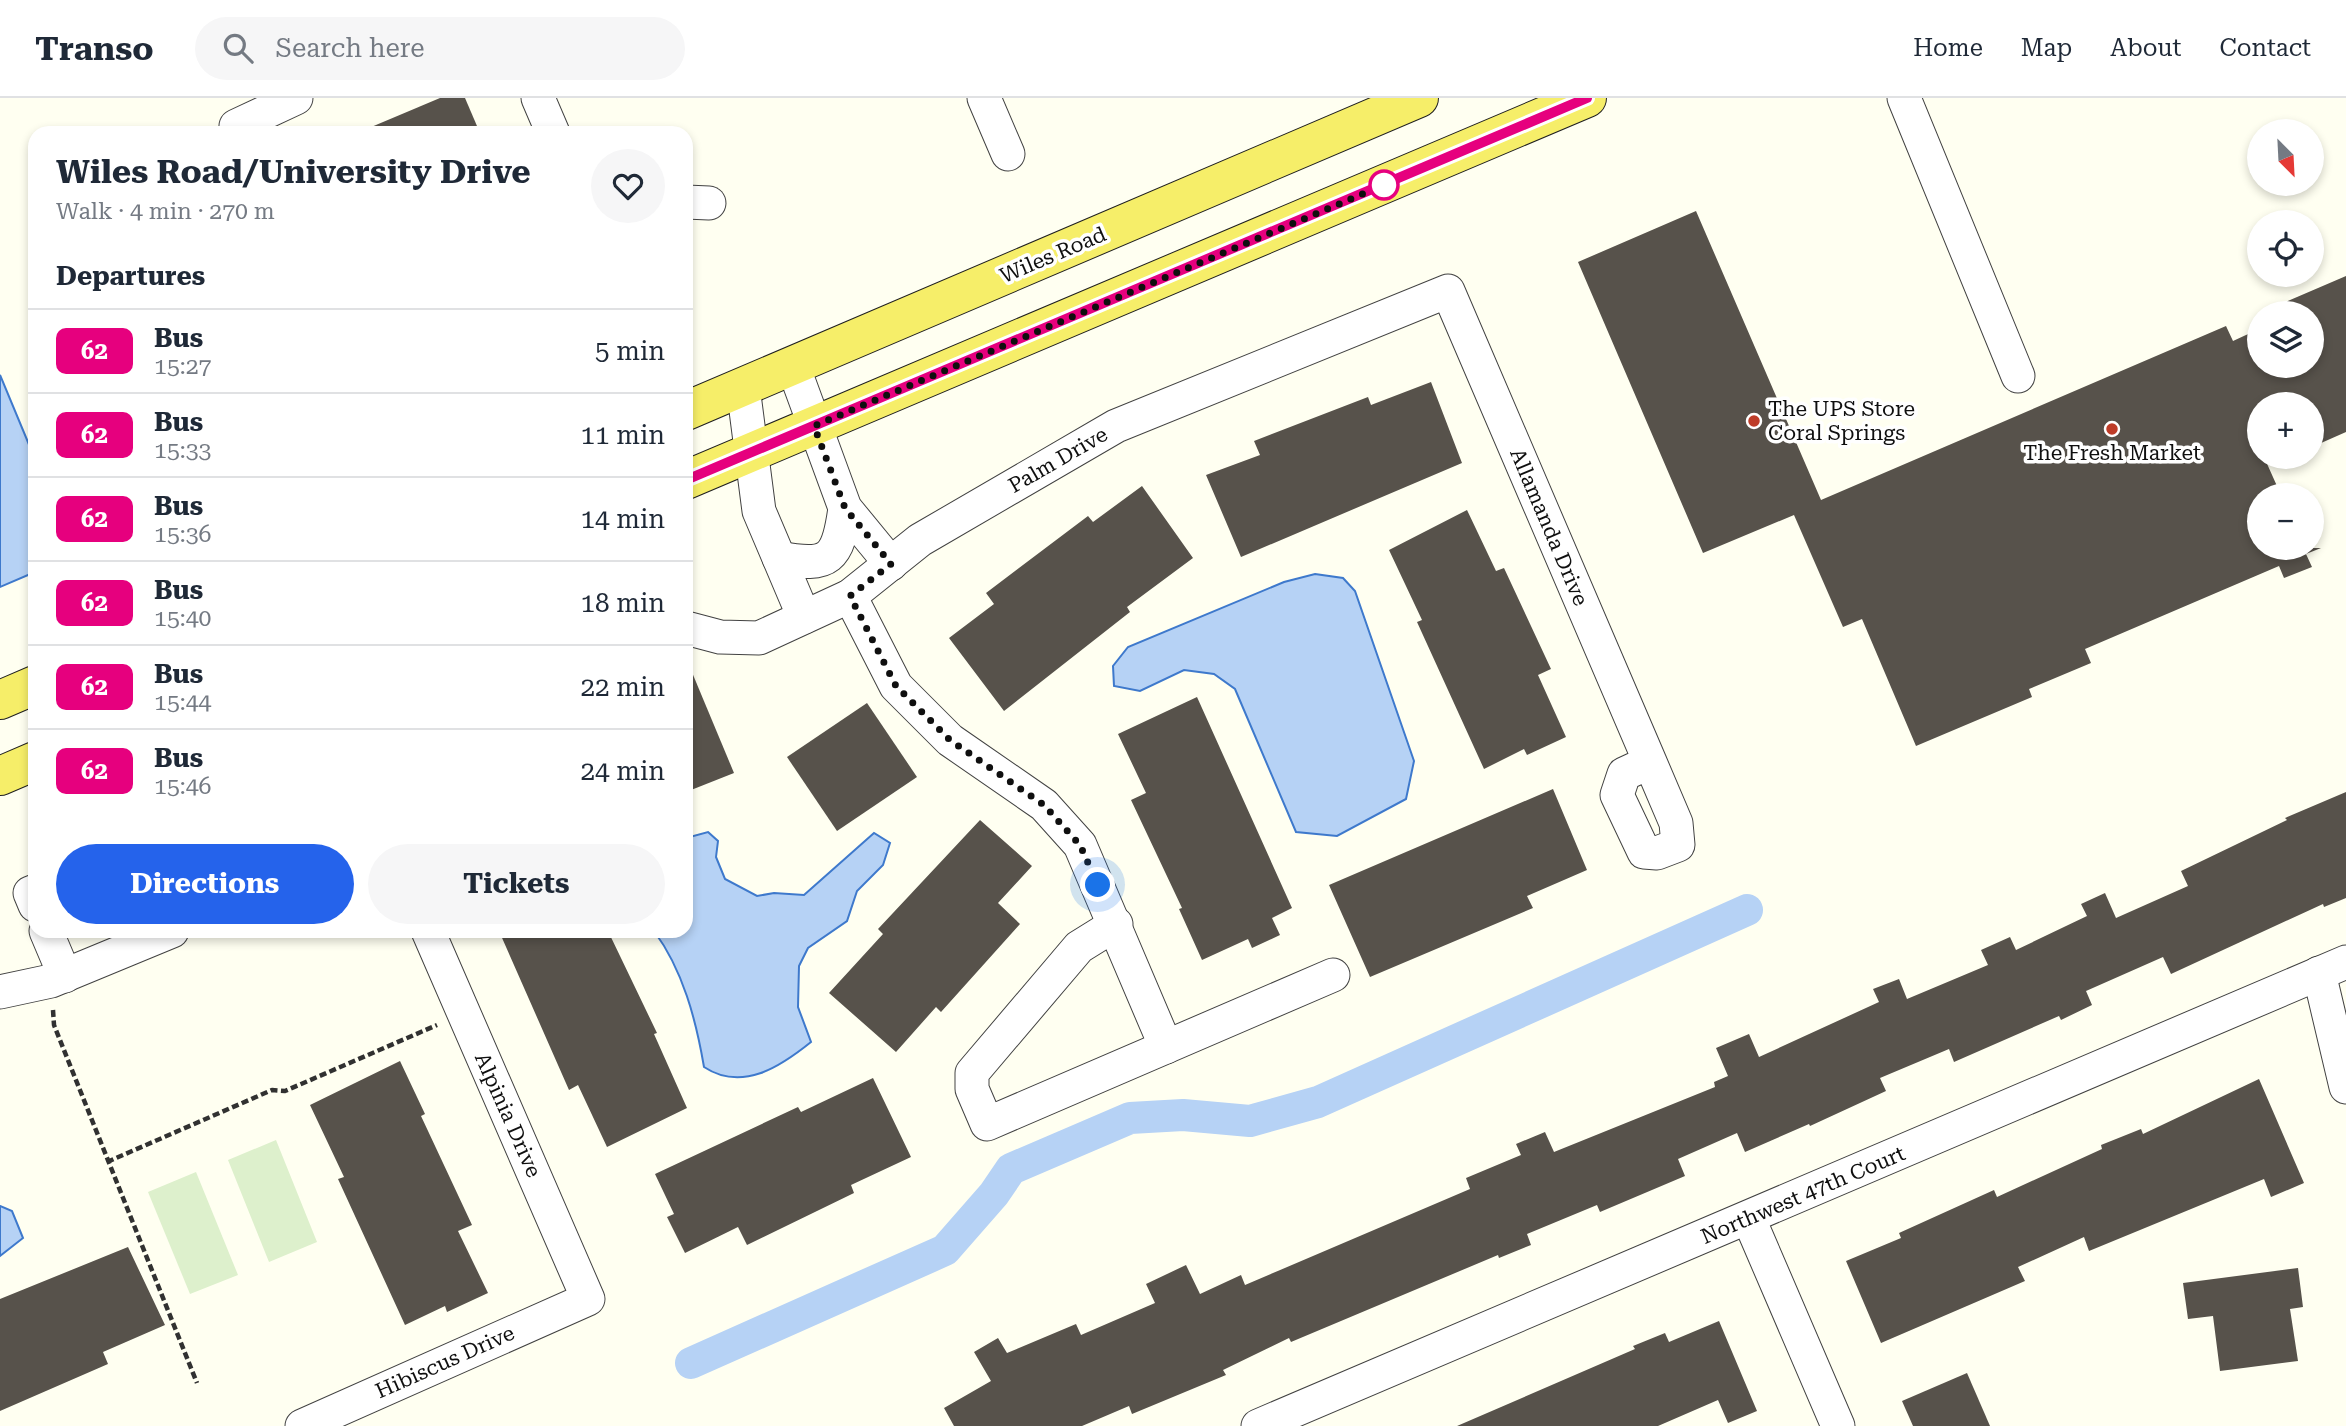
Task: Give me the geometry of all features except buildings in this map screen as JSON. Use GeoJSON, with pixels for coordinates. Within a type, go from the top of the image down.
{"type":"FeatureCollection","features":[{"type":"Feature","properties":{"kind":"main road","name":"Wiles Road"},"geometry":{"type":"LineString","coordinates":[[693,408],[1419,98]]}},
{"type":"Feature","properties":{"kind":"main road"},"geometry":{"type":"LineString","coordinates":[[693,477],[1587,98]]}},
{"type":"Feature","properties":{"kind":"main road"},"geometry":{"type":"LineString","coordinates":[[0,700],[28,688]]}},
{"type":"Feature","properties":{"kind":"main road"},"geometry":{"type":"LineString","coordinates":[[0,776],[28,764]]}},
{"type":"Feature","properties":{"kind":"street"},"geometry":{"type":"LineString","coordinates":[[236,126],[296,98]]}},
{"type":"Feature","properties":{"kind":"street"},"geometry":{"type":"LineString","coordinates":[[538,98],[550,126]]}},
{"type":"Feature","properties":{"kind":"street"},"geometry":{"type":"LineString","coordinates":[[984,98],[1008,155]]}},
{"type":"Feature","properties":{"kind":"street"},"geometry":{"type":"LineString","coordinates":[[1904,98],[2018,376]]}},
{"type":"Feature","properties":{"kind":"street","name":"Palm Drive"},"geometry":{"type":"LineString","coordinates":[[693,630],[741,640],[760,638],[850,596],[920,540],[1116,426],[1448,291]]}},
{"type":"Feature","properties":{"kind":"street","name":"Allamanda Drive"},"geometry":{"type":"LineString","coordinates":[[1448,291],[1650,762]]}},
{"type":"Feature","properties":{"kind":"street"},"geometry":{"type":"LineString","coordinates":[[793,366],[845,508],[891,564]]}},
{"type":"Feature","properties":{"kind":"street"},"geometry":{"type":"LineString","coordinates":[[743,387],[759,511],[804,617]]}},
{"type":"Feature","properties":{"kind":"street"},"geometry":{"type":"LineString","coordinates":[[779,558],[810,564],[825,559],[837,547],[845,508]]}},
{"type":"Feature","properties":{"kind":"street"},"geometry":{"type":"LineString","coordinates":[[850,596],[896,686],[950,740],[1044,805],[1080,845],[1116,924],[1166,1047]]}},
{"type":"Feature","properties":{"kind":"street"},"geometry":{"type":"LineString","coordinates":[[1116,924],[1079,947],[972,1073],[972,1089],[987,1124],[1333,975]]}},
{"type":"Feature","properties":{"kind":"street"},"geometry":{"type":"LineString","coordinates":[[48,938],[58,979]]}},
{"type":"Feature","properties":{"kind":"street"},"geometry":{"type":"LineString","coordinates":[[0,992],[58,979],[155,938]]}},
{"type":"Feature","properties":{"kind":"street","name":"Alpinia Drive"},"geometry":{"type":"LineString","coordinates":[[431,938],[588,1298]]}},
{"type":"Feature","properties":{"kind":"street"},"geometry":{"type":"LineString","coordinates":[[2333,968],[2346,1087]]}},
{"type":"Feature","properties":{"kind":"street","name":"Northwest 47th Court"},"geometry":{"type":"LineString","coordinates":[[1258,1426],[2333,968]]}},
{"type":"Feature","properties":{"kind":"street"},"geometry":{"type":"LineString","coordinates":[[1749,1219],[1838,1426]]}},
{"type":"Feature","properties":{"kind":"street","name":"Hibiscus Drive"},"geometry":{"type":"LineString","coordinates":[[302,1426],[588,1298]]}},
{"type":"Feature","properties":{"kind":"path"},"geometry":{"type":"LineString","coordinates":[[58,979],[54,1025],[197,1383]]}},
{"type":"Feature","properties":{"kind":"path"},"geometry":{"type":"LineString","coordinates":[[107,1162],[272,1090],[285,1091],[464,1014]]}},
{"type":"Feature","properties":{"kind":"green space"},"geometry":{"type":"Polygon","coordinates":[[[276,1140],[317,1242],[269,1262],[228,1160],[276,1140]]]}},
{"type":"Feature","properties":{"kind":"green space"},"geometry":{"type":"Polygon","coordinates":[[[196,1172],[238,1275],[190,1294],[148,1192],[196,1172]]]}},
{"type":"Feature","properties":{"kind":"water"},"geometry":{"type":"Polygon","coordinates":[[[0,375],[28,442],[28,575],[0,587],[0,375]]]}},
{"type":"Feature","properties":{"kind":"water"},"geometry":{"type":"Polygon","coordinates":[[[1315,574],[1343,578],[1355,591],[1414,761],[1406,799],[1337,836],[1296,832],[1235,689],[1214,674],[1184,670],[1140,691],[1114,686],[1113,666],[1128,647],[1284,582],[1315,574]]]}},
{"type":"Feature","properties":{"kind":"water"},"geometry":{"type":"Polygon","coordinates":[[[708,832],[718,841],[716,857],[725,879],[757,896],[774,893],[804,895],[874,833],[890,843],[883,865],[857,891],[847,921],[808,948],[799,966],[798,1007],[811,1042],[774,1067],[746,1077],[718,1074],[704,1067],[687,996],[673,962],[659,938],[693,938],[693,836],[708,832]]]}},
{"type":"Feature","properties":{"kind":"water"},"geometry":{"type":"Polygon","coordinates":[[[0,1206],[12,1211],[23,1238],[0,1256],[0,1206]]]}},
{"type":"Feature","properties":{"kind":"waterway"},"geometry":{"type":"LineString","coordinates":[[691,1363],[945,1250],[994,1194],[1011,1169],[1130,1118],[1183,1115],[1250,1121],[1318,1102],[1747,910]]}},
{"type":"Feature","properties":{"kind":"bus line","name":"62"},"geometry":{"type":"LineString","coordinates":[[693,477],[1587,98]]}},
{"type":"Feature","properties":{"kind":"place","name":"The UPS Store Coral Springs"},"geometry":{"type":"Point","coordinates":[1754,421]}},
{"type":"Feature","properties":{"kind":"place","name":"The Fresh Market"},"geometry":{"type":"Point","coordinates":[2112,429]}},
{"type":"Feature","properties":{"kind":"route"},"geometry":{"type":"LineString","coordinates":[[1098,885],[1080,845],[1044,805],[950,740],[896,686],[850,596],[891,564],[845,508],[814,426],[1384,185]]}}]}
